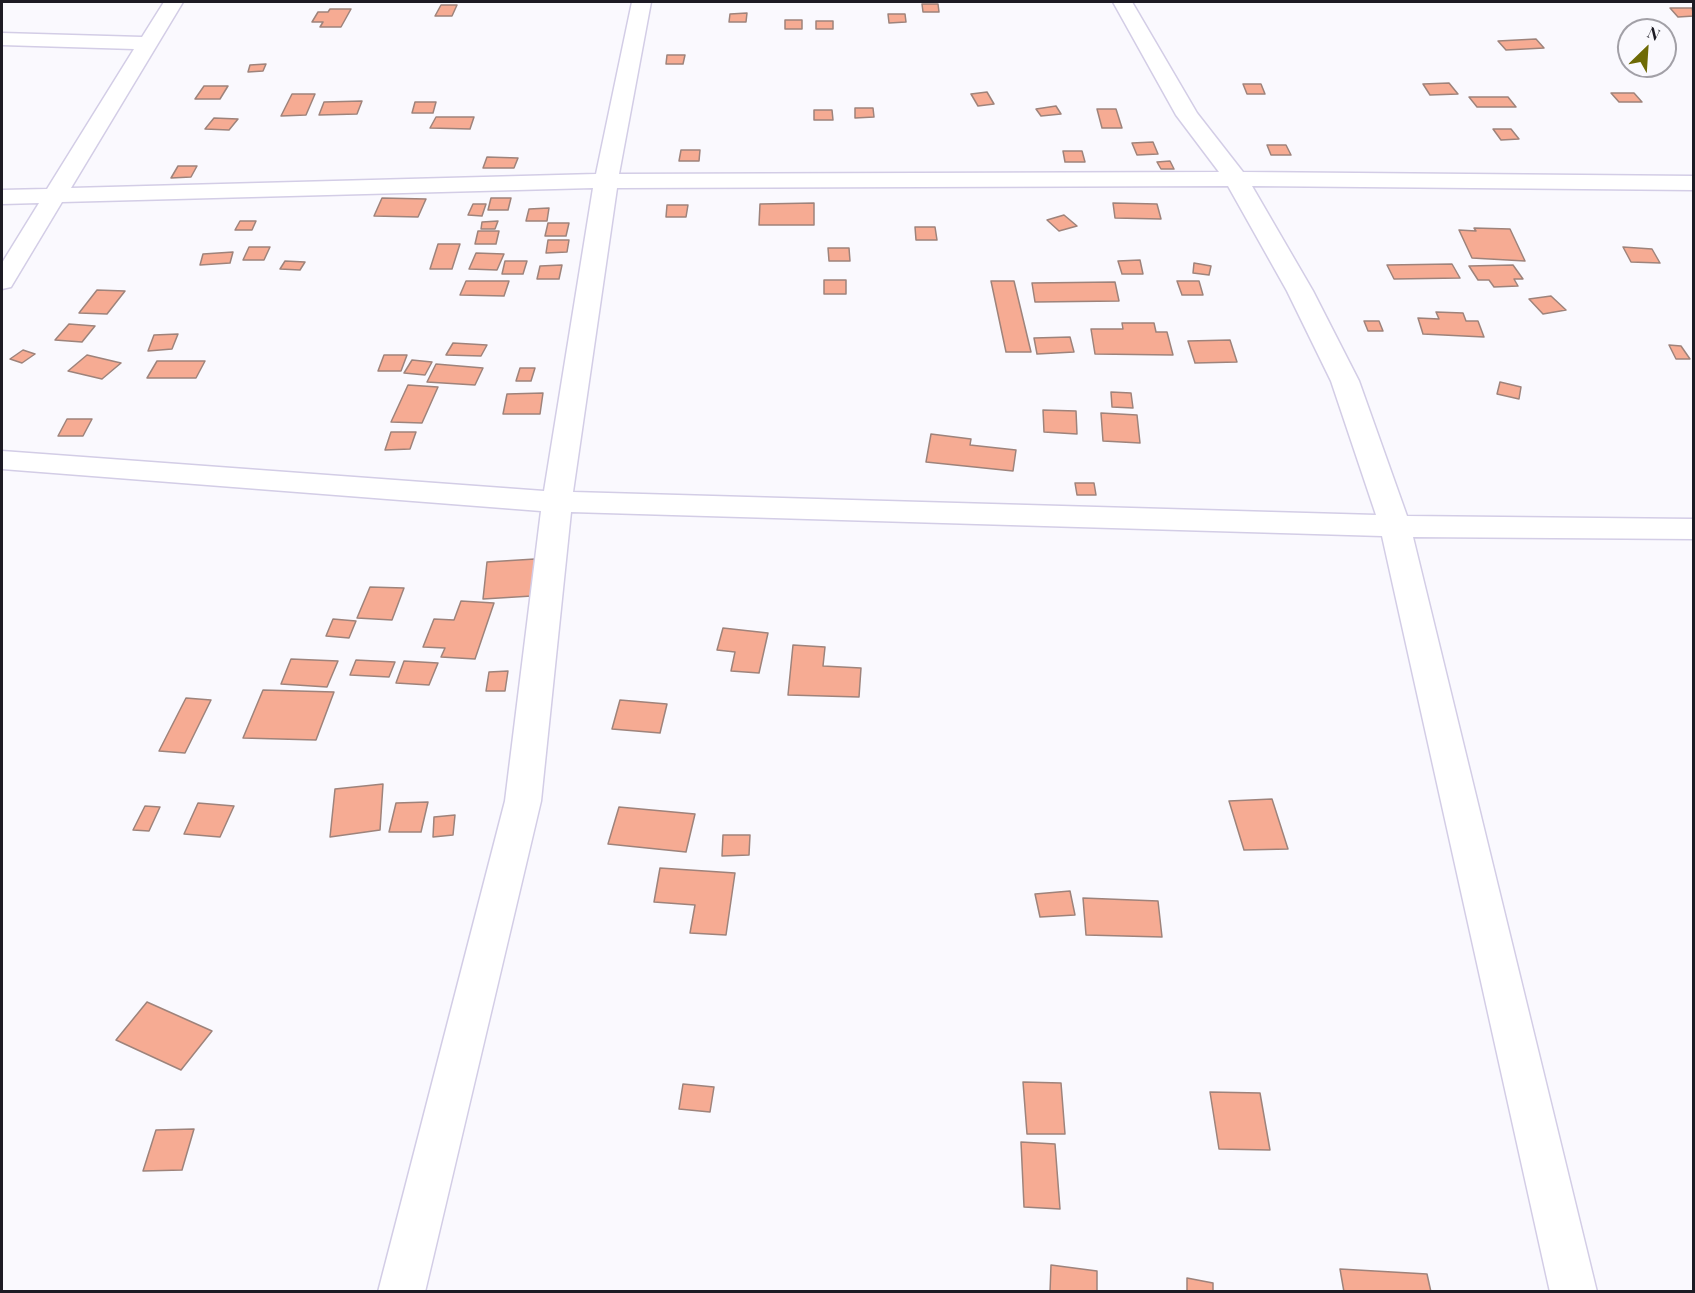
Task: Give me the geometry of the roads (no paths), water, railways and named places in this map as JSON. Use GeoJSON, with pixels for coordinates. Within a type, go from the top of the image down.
{"type":"FeatureCollection","features":[{"type":"Feature","properties":{"kind":"street"},"geometry":{"type":"LineString","coordinates":[[2,282],[173,2]]}},
{"type":"Feature","properties":{"kind":"street"},"geometry":{"type":"LineString","coordinates":[[401,1292],[523,801],[557,502],[606,181],[641,2]]}},
{"type":"Feature","properties":{"kind":"street"},"geometry":{"type":"LineString","coordinates":[[1123,2],[1187,114],[1236,179],[1300,291],[1344,381],[1395,526],[1574,1292]]}},
{"type":"Feature","properties":{"kind":"street"},"geometry":{"type":"LineString","coordinates":[[2,39],[147,43]]}},
{"type":"Feature","properties":{"kind":"street"},"geometry":{"type":"LineString","coordinates":[[2,197],[606,181],[1236,179],[1694,183]]}},
{"type":"Feature","properties":{"kind":"street"},"geometry":{"type":"LineString","coordinates":[[2,460],[557,502],[1395,526],[1694,529]]}}]}
